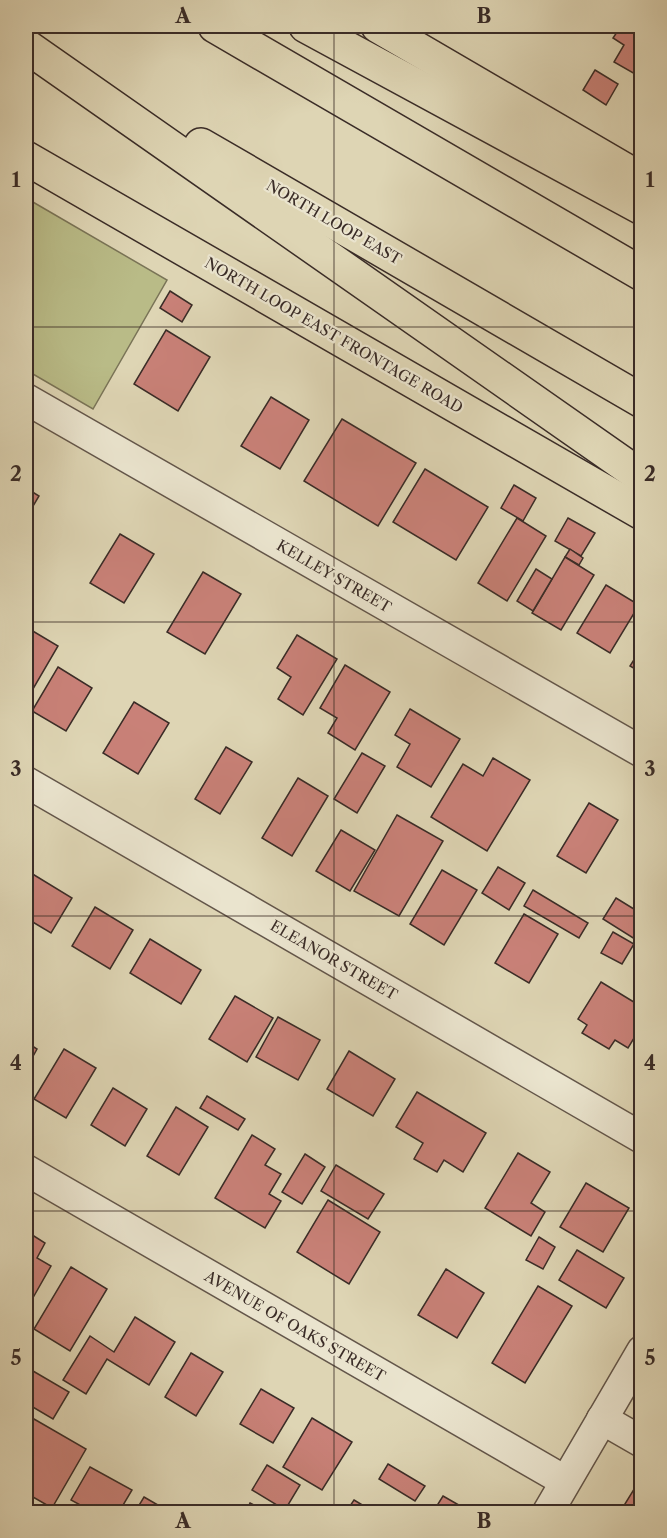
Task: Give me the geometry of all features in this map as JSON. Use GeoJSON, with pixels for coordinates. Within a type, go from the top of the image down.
{"type":"FeatureCollection","features":[{"type":"Feature","properties":{"kind":"main road"},"geometry":{"type":"LineString","coordinates":[[215,26],[642,274]]}},
{"type":"Feature","properties":{"kind":"main road"},"geometry":{"type":"LineString","coordinates":[[306,26],[642,208]]}},
{"type":"Feature","properties":{"kind":"main road"},"geometry":{"type":"LineString","coordinates":[[378,26],[642,180]]}},
{"type":"Feature","properties":{"kind":"main road"},"geometry":{"type":"LineString","coordinates":[[26,45],[642,477]]}},
{"type":"Feature","properties":{"kind":"main road","name":"NORTH LOOP EAST"},"geometry":{"type":"LineString","coordinates":[[26,45],[642,400]]}},
{"type":"Feature","properties":{"kind":"main road","name":"NORTH LOOP EAST FRONTAGE ROAD"},"geometry":{"type":"LineString","coordinates":[[26,158],[642,513]]}},
{"type":"Feature","properties":{"kind":"street","name":"KELLEY STREET"},"geometry":{"type":"LineString","coordinates":[[26,399],[642,752]]}},
{"type":"Feature","properties":{"kind":"street","name":"ELEANOR STREET"},"geometry":{"type":"LineString","coordinates":[[26,782],[642,1138]]}},
{"type":"Feature","properties":{"kind":"street","name":"AVENUE OF OAKS STREET"},"geometry":{"type":"LineString","coordinates":[[26,1170],[565,1481]]}},
{"type":"Feature","properties":{"kind":"street"},"geometry":{"type":"LineString","coordinates":[[548,1512],[642,1351]]}},
{"type":"Feature","properties":{"kind":"street"},"geometry":{"type":"LineString","coordinates":[[602,1419],[642,1442]]}},
{"type":"Feature","properties":{"kind":"green space"},"geometry":{"type":"Polygon","coordinates":[[[26,198],[167,280],[93,409],[26,370],[26,198]]]}},
{"type":"Feature","properties":{"kind":"building"},"geometry":{"type":"Polygon","coordinates":[[[621,26],[642,26],[642,78],[614,62],[624,45],[613,38],[621,26]]]}},
{"type":"Feature","properties":{"kind":"building"},"geometry":{"type":"Polygon","coordinates":[[[595,70],[618,84],[606,105],[583,90],[595,70]]]}},
{"type":"Feature","properties":{"kind":"building"},"geometry":{"type":"Polygon","coordinates":[[[170,291],[192,305],[182,322],[160,308],[170,291]]]}},
{"type":"Feature","properties":{"kind":"building"},"geometry":{"type":"Polygon","coordinates":[[[166,330],[210,357],[178,411],[134,384],[166,330]]]}},
{"type":"Feature","properties":{"kind":"building"},"geometry":{"type":"Polygon","coordinates":[[[271,397],[309,420],[280,469],[241,446],[271,397]]]}},
{"type":"Feature","properties":{"kind":"building"},"geometry":{"type":"Polygon","coordinates":[[[342,419],[416,463],[378,526],[304,481],[342,419]]]}},
{"type":"Feature","properties":{"kind":"building"},"geometry":{"type":"Polygon","coordinates":[[[425,469],[488,507],[456,560],[393,522],[425,469]]]}},
{"type":"Feature","properties":{"kind":"building"},"geometry":{"type":"Polygon","coordinates":[[[514,485],[536,498],[523,521],[501,508],[514,485]]]}},
{"type":"Feature","properties":{"kind":"building"},"geometry":{"type":"Polygon","coordinates":[[[26,488],[39,496],[26,518],[26,488]]]}},
{"type":"Feature","properties":{"kind":"building"},"geometry":{"type":"Polygon","coordinates":[[[517,518],[546,536],[507,601],[478,583],[517,518]]]}},
{"type":"Feature","properties":{"kind":"building"},"geometry":{"type":"Polygon","coordinates":[[[568,518],[595,533],[581,556],[555,541],[568,518]]]}},
{"type":"Feature","properties":{"kind":"building"},"geometry":{"type":"Polygon","coordinates":[[[120,534],[154,554],[124,603],[90,583],[120,534]]]}},
{"type":"Feature","properties":{"kind":"building"},"geometry":{"type":"Polygon","coordinates":[[[570,549],[583,558],[579,565],[565,557],[570,549]]]}},
{"type":"Feature","properties":{"kind":"building"},"geometry":{"type":"Polygon","coordinates":[[[565,557],[594,575],[561,630],[532,613],[565,557]]]}},
{"type":"Feature","properties":{"kind":"building"},"geometry":{"type":"Polygon","coordinates":[[[536,569],[552,579],[533,611],[517,601],[536,569]]]}},
{"type":"Feature","properties":{"kind":"building"},"geometry":{"type":"Polygon","coordinates":[[[203,572],[241,594],[205,654],[167,632],[203,572]]]}},
{"type":"Feature","properties":{"kind":"building"},"geometry":{"type":"Polygon","coordinates":[[[606,585],[639,605],[610,653],[577,633],[606,585]]]}},
{"type":"Feature","properties":{"kind":"building"},"geometry":{"type":"Polygon","coordinates":[[[26,627],[58,646],[26,701],[26,627]]]}},
{"type":"Feature","properties":{"kind":"building"},"geometry":{"type":"Polygon","coordinates":[[[297,635],[337,659],[303,715],[278,699],[291,677],[277,668],[297,635]]]}},
{"type":"Feature","properties":{"kind":"building"},"geometry":{"type":"Polygon","coordinates":[[[642,647],[642,673],[630,666],[642,647]]]}},
{"type":"Feature","properties":{"kind":"building"},"geometry":{"type":"Polygon","coordinates":[[[345,665],[390,692],[355,750],[328,733],[337,718],[320,708],[345,665]]]}},
{"type":"Feature","properties":{"kind":"building"},"geometry":{"type":"Polygon","coordinates":[[[58,667],[92,688],[66,731],[32,711],[58,667]]]}},
{"type":"Feature","properties":{"kind":"building"},"geometry":{"type":"Polygon","coordinates":[[[134,702],[169,723],[138,774],[103,753],[134,702]]]}},
{"type":"Feature","properties":{"kind":"building"},"geometry":{"type":"Polygon","coordinates":[[[410,709],[460,739],[431,787],[397,767],[410,744],[395,735],[410,709]]]}},
{"type":"Feature","properties":{"kind":"building"},"geometry":{"type":"Polygon","coordinates":[[[226,747],[252,762],[220,814],[195,799],[226,747]]]}},
{"type":"Feature","properties":{"kind":"building"},"geometry":{"type":"Polygon","coordinates":[[[362,753],[385,766],[357,813],[334,799],[362,753]]]}},
{"type":"Feature","properties":{"kind":"building"},"geometry":{"type":"Polygon","coordinates":[[[493,758],[530,780],[487,851],[431,817],[463,764],[483,776],[493,758]]]}},
{"type":"Feature","properties":{"kind":"building"},"geometry":{"type":"Polygon","coordinates":[[[298,778],[328,796],[292,856],[262,838],[298,778]]]}},
{"type":"Feature","properties":{"kind":"building"},"geometry":{"type":"Polygon","coordinates":[[[589,803],[618,820],[586,873],[557,856],[589,803]]]}},
{"type":"Feature","properties":{"kind":"building"},"geometry":{"type":"Polygon","coordinates":[[[397,815],[443,841],[399,916],[354,891],[397,815]]]}},
{"type":"Feature","properties":{"kind":"building"},"geometry":{"type":"Polygon","coordinates":[[[341,830],[375,850],[350,891],[316,871],[341,830]]]}},
{"type":"Feature","properties":{"kind":"building"},"geometry":{"type":"Polygon","coordinates":[[[498,867],[525,883],[509,910],[482,893],[498,867]]]}},
{"type":"Feature","properties":{"kind":"building"},"geometry":{"type":"Polygon","coordinates":[[[26,870],[72,898],[51,933],[26,918],[26,870]]]}},
{"type":"Feature","properties":{"kind":"building"},"geometry":{"type":"Polygon","coordinates":[[[442,870],[477,890],[444,945],[410,924],[442,870]]]}},
{"type":"Feature","properties":{"kind":"building"},"geometry":{"type":"Polygon","coordinates":[[[533,890],[588,923],[579,938],[524,906],[533,890]]]}},
{"type":"Feature","properties":{"kind":"building"},"geometry":{"type":"Polygon","coordinates":[[[616,898],[642,914],[642,936],[638,941],[603,919],[616,898]]]}},
{"type":"Feature","properties":{"kind":"building"},"geometry":{"type":"Polygon","coordinates":[[[95,907],[133,930],[110,969],[72,946],[95,907]]]}},
{"type":"Feature","properties":{"kind":"building"},"geometry":{"type":"Polygon","coordinates":[[[524,914],[558,934],[529,983],[495,963],[524,914]]]}},
{"type":"Feature","properties":{"kind":"building"},"geometry":{"type":"Polygon","coordinates":[[[613,932],[634,944],[622,964],[601,953],[613,932]]]}},
{"type":"Feature","properties":{"kind":"building"},"geometry":{"type":"Polygon","coordinates":[[[150,939],[201,970],[181,1004],[130,973],[150,939]]]}},
{"type":"Feature","properties":{"kind":"building"},"geometry":{"type":"Polygon","coordinates":[[[601,982],[642,1007],[642,1025],[628,1048],[615,1040],[609,1049],[582,1033],[587,1025],[578,1019],[601,982]]]}},
{"type":"Feature","properties":{"kind":"building"},"geometry":{"type":"Polygon","coordinates":[[[235,996],[273,1018],[247,1062],[209,1039],[235,996]]]}},
{"type":"Feature","properties":{"kind":"building"},"geometry":{"type":"Polygon","coordinates":[[[278,1017],[320,1040],[298,1080],[256,1057],[278,1017]]]}},
{"type":"Feature","properties":{"kind":"building"},"geometry":{"type":"Polygon","coordinates":[[[26,1042],[37,1049],[26,1069],[26,1042]]]}},
{"type":"Feature","properties":{"kind":"building"},"geometry":{"type":"Polygon","coordinates":[[[64,1049],[96,1068],[66,1118],[34,1099],[64,1049]]]}},
{"type":"Feature","properties":{"kind":"building"},"geometry":{"type":"Polygon","coordinates":[[[349,1051],[395,1079],[373,1116],[327,1089],[349,1051]]]}},
{"type":"Feature","properties":{"kind":"building"},"geometry":{"type":"Polygon","coordinates":[[[113,1088],[147,1109],[125,1146],[91,1125],[113,1088]]]}},
{"type":"Feature","properties":{"kind":"building"},"geometry":{"type":"Polygon","coordinates":[[[417,1092],[486,1133],[463,1172],[444,1160],[437,1172],[414,1159],[423,1143],[396,1127],[417,1092]]]}},
{"type":"Feature","properties":{"kind":"building"},"geometry":{"type":"Polygon","coordinates":[[[207,1096],[245,1119],[238,1130],[200,1108],[207,1096]]]}},
{"type":"Feature","properties":{"kind":"building"},"geometry":{"type":"Polygon","coordinates":[[[176,1107],[208,1127],[179,1175],[147,1156],[176,1107]]]}},
{"type":"Feature","properties":{"kind":"building"},"geometry":{"type":"Polygon","coordinates":[[[252,1135],[275,1149],[265,1165],[281,1174],[269,1194],[281,1201],[265,1228],[215,1198],[252,1135]]]}},
{"type":"Feature","properties":{"kind":"building"},"geometry":{"type":"Polygon","coordinates":[[[518,1153],[550,1172],[531,1203],[545,1212],[531,1236],[485,1208],[518,1153]]]}},
{"type":"Feature","properties":{"kind":"building"},"geometry":{"type":"Polygon","coordinates":[[[305,1154],[325,1167],[302,1204],[282,1192],[305,1154]]]}},
{"type":"Feature","properties":{"kind":"building"},"geometry":{"type":"Polygon","coordinates":[[[336,1165],[384,1194],[368,1219],[321,1191],[336,1165]]]}},
{"type":"Feature","properties":{"kind":"building"},"geometry":{"type":"Polygon","coordinates":[[[586,1183],[629,1208],[603,1252],[560,1227],[586,1183]]]}},
{"type":"Feature","properties":{"kind":"building"},"geometry":{"type":"Polygon","coordinates":[[[328,1200],[380,1232],[349,1284],[297,1252],[328,1200]]]}},
{"type":"Feature","properties":{"kind":"building"},"geometry":{"type":"Polygon","coordinates":[[[26,1231],[45,1243],[37,1258],[51,1266],[26,1310],[26,1231]]]}},
{"type":"Feature","properties":{"kind":"building"},"geometry":{"type":"Polygon","coordinates":[[[539,1237],[555,1247],[543,1269],[526,1260],[539,1237]]]}},
{"type":"Feature","properties":{"kind":"building"},"geometry":{"type":"Polygon","coordinates":[[[577,1250],[624,1278],[606,1308],[559,1280],[577,1250]]]}},
{"type":"Feature","properties":{"kind":"building"},"geometry":{"type":"Polygon","coordinates":[[[71,1267],[107,1289],[70,1351],[34,1329],[71,1267]]]}},
{"type":"Feature","properties":{"kind":"building"},"geometry":{"type":"Polygon","coordinates":[[[446,1269],[484,1293],[457,1338],[418,1315],[446,1269]]]}},
{"type":"Feature","properties":{"kind":"building"},"geometry":{"type":"Polygon","coordinates":[[[538,1286],[572,1306],[525,1383],[492,1363],[538,1286]]]}},
{"type":"Feature","properties":{"kind":"building"},"geometry":{"type":"Polygon","coordinates":[[[135,1317],[175,1342],[149,1385],[107,1359],[86,1394],[63,1380],[90,1336],[114,1352],[135,1317]]]}},
{"type":"Feature","properties":{"kind":"building"},"geometry":{"type":"Polygon","coordinates":[[[191,1353],[223,1372],[196,1416],[165,1397],[191,1353]]]}},
{"type":"Feature","properties":{"kind":"building"},"geometry":{"type":"Polygon","coordinates":[[[33,1371],[69,1392],[53,1419],[26,1403],[26,1384],[33,1371]]]}},
{"type":"Feature","properties":{"kind":"building"},"geometry":{"type":"Polygon","coordinates":[[[261,1389],[294,1408],[273,1443],[240,1424],[261,1389]]]}},
{"type":"Feature","properties":{"kind":"building"},"geometry":{"type":"Polygon","coordinates":[[[312,1418],[352,1442],[322,1490],[283,1467],[312,1418]]]}},
{"type":"Feature","properties":{"kind":"building"},"geometry":{"type":"Polygon","coordinates":[[[34,1419],[86,1449],[52,1508],[26,1493],[26,1430],[34,1419]]]}},
{"type":"Feature","properties":{"kind":"building"},"geometry":{"type":"Polygon","coordinates":[[[388,1464],[425,1486],[415,1501],[379,1479],[388,1464]]]}},
{"type":"Feature","properties":{"kind":"building"},"geometry":{"type":"Polygon","coordinates":[[[267,1465],[300,1485],[285,1510],[252,1490],[267,1465]]]}},
{"type":"Feature","properties":{"kind":"building"},"geometry":{"type":"Polygon","coordinates":[[[90,1467],[132,1490],[119,1512],[93,1512],[71,1500],[90,1467]]]}},
{"type":"Feature","properties":{"kind":"building"},"geometry":{"type":"Polygon","coordinates":[[[636,1486],[642,1489],[642,1512],[620,1512],[636,1486]]]}},
{"type":"Feature","properties":{"kind":"building"},"geometry":{"type":"Polygon","coordinates":[[[443,1496],[471,1512],[433,1512],[443,1496]]]}},
{"type":"Feature","properties":{"kind":"building"},"geometry":{"type":"Polygon","coordinates":[[[144,1497],[170,1512],[135,1512],[144,1497]]]}},
{"type":"Feature","properties":{"kind":"building"},"geometry":{"type":"Polygon","coordinates":[[[354,1500],[374,1512],[346,1512],[354,1500]]]}},
{"type":"Feature","properties":{"kind":"building"},"geometry":{"type":"Polygon","coordinates":[[[250,1503],[264,1510],[263,1512],[246,1512],[250,1503]]]}}]}
